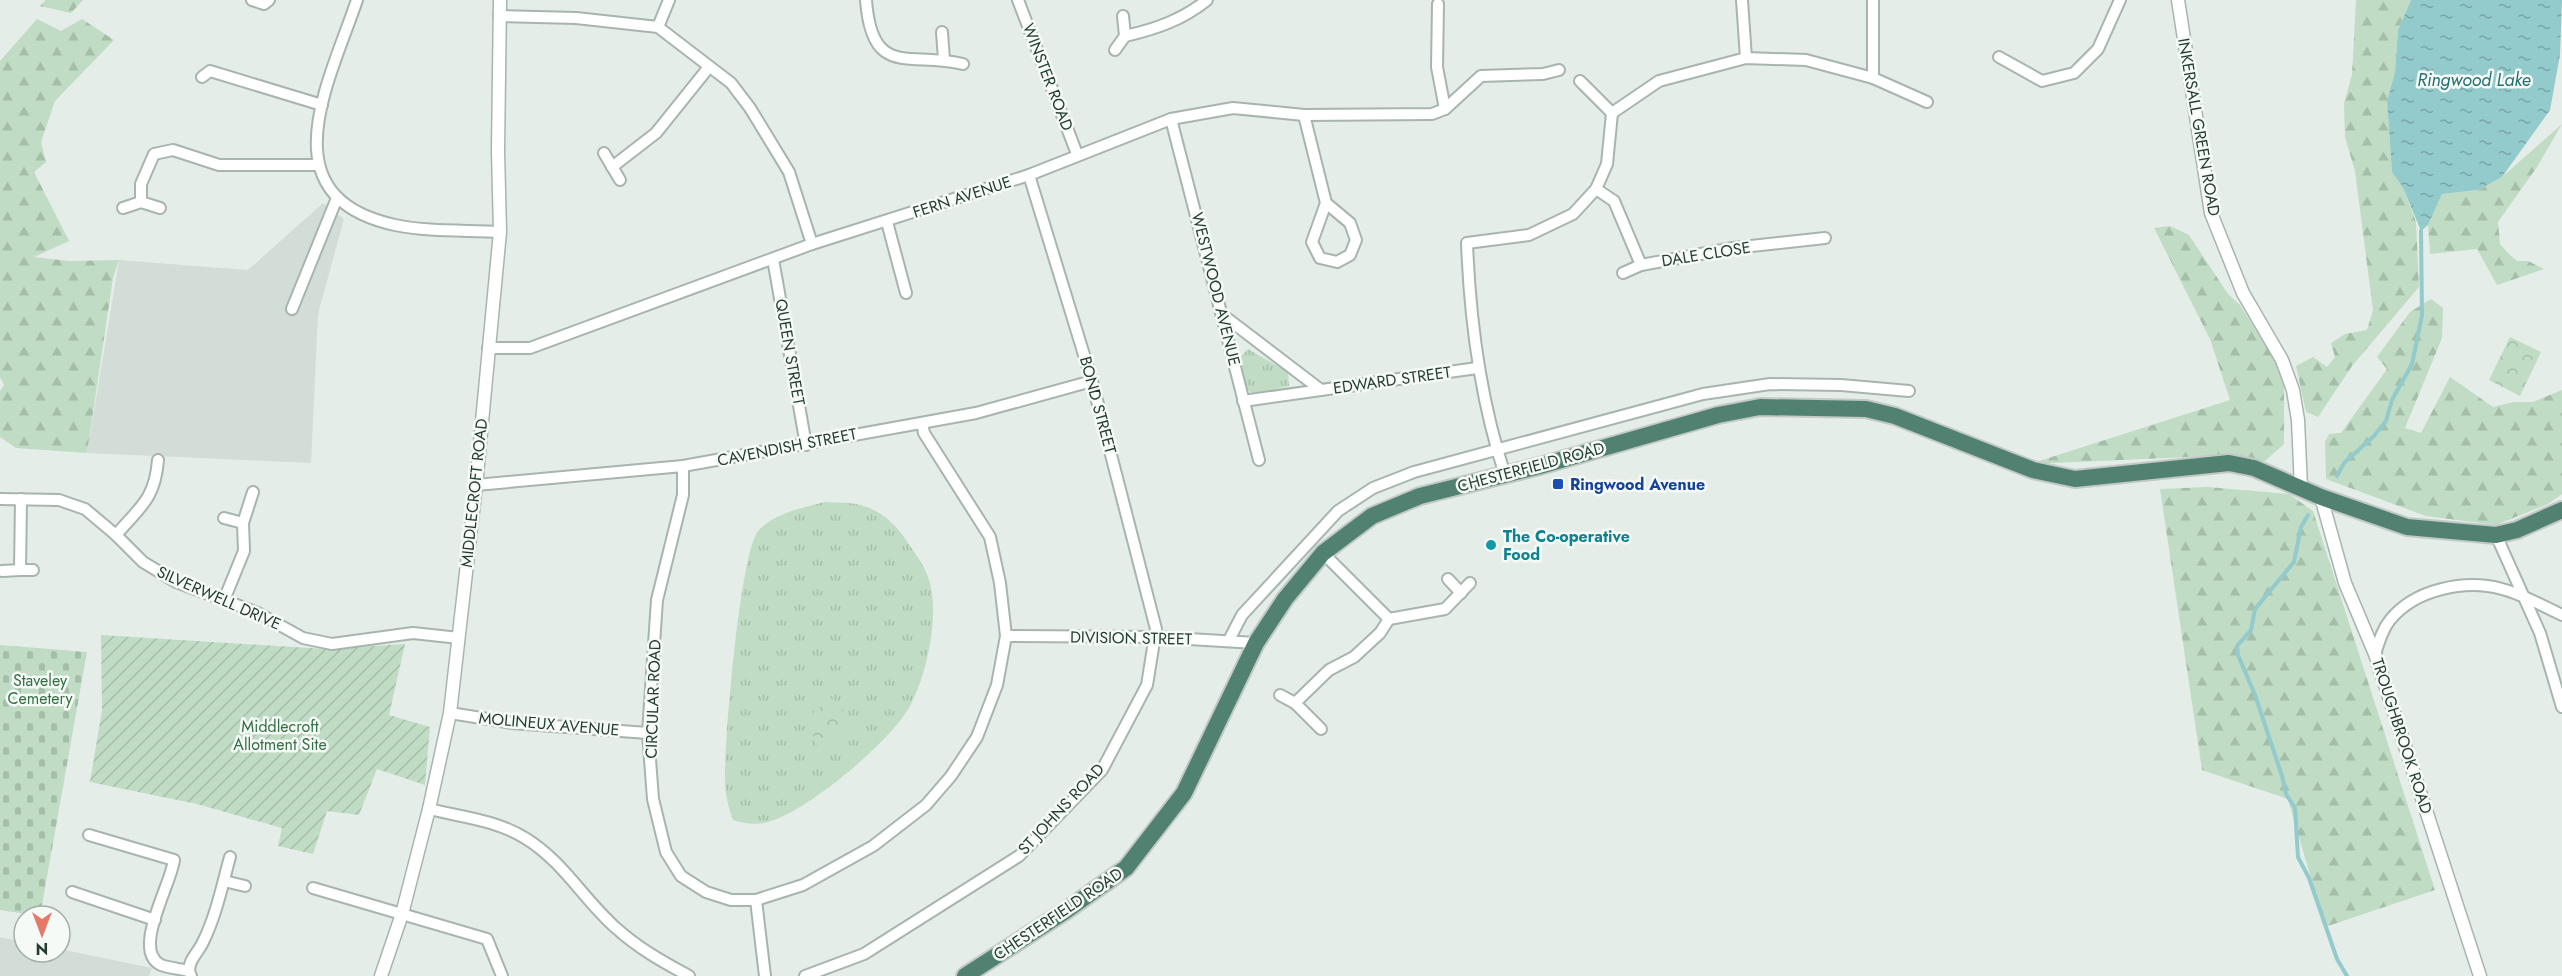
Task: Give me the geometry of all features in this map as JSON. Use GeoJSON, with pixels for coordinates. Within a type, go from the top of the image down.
{"type":"FeatureCollection","features":[{"type":"Feature","properties":{"kind":"highway","name":"CHESTERFIELD ROAD"},"geometry":{"type":"LineString","coordinates":[[965,976],[1068,910],[1126,868],[1184,793],[1256,643],[1285,599],[1323,554],[1372,516],[1420,496],[1505,475],[1718,415],[1760,407],[1819,406],[1866,409],[1895,416],[2033,470],[2075,479],[2229,463],[2254,468],[2321,497],[2407,527],[2496,535]]}},
{"type":"Feature","properties":{"kind":"highway"},"geometry":{"type":"LineString","coordinates":[[2496,535],[2517,530],[2562,510]]}},
{"type":"Feature","properties":{"kind":"street"},"geometry":{"type":"LineString","coordinates":[[252,0],[264,4],[269,0]]}},
{"type":"Feature","properties":{"kind":"street"},"geometry":{"type":"LineString","coordinates":[[357,0],[322,105],[316,149],[318,165],[332,195],[361,215],[397,225],[500,232]]}},
{"type":"Feature","properties":{"kind":"street","name":"MIDDLECROFT ROAD"},"geometry":{"type":"LineString","coordinates":[[381,976],[402,914],[429,809],[450,713],[476,484],[500,232],[500,0]]}},
{"type":"Feature","properties":{"kind":"street"},"geometry":{"type":"LineString","coordinates":[[658,27],[669,0]]}},
{"type":"Feature","properties":{"kind":"street"},"geometry":{"type":"LineString","coordinates":[[866,0],[870,32],[884,51],[900,59],[944,60],[963,64]]}},
{"type":"Feature","properties":{"kind":"street","name":"WINSTER ROAD"},"geometry":{"type":"LineString","coordinates":[[1018,0],[1077,154]]}},
{"type":"Feature","properties":{"kind":"street"},"geometry":{"type":"LineString","coordinates":[[1115,50],[1125,36],[1159,28],[1192,12],[1207,0]]}},
{"type":"Feature","properties":{"kind":"street"},"geometry":{"type":"LineString","coordinates":[[1742,0],[1746,58]]}},
{"type":"Feature","properties":{"kind":"street"},"geometry":{"type":"LineString","coordinates":[[1873,0],[1873,78]]}},
{"type":"Feature","properties":{"kind":"street"},"geometry":{"type":"LineString","coordinates":[[1999,57],[2042,81],[2074,73],[2098,49],[2120,0]]}},
{"type":"Feature","properties":{"kind":"street","name":"INKERSALL GREEN ROAD"},"geometry":{"type":"LineString","coordinates":[[2178,0],[2211,213],[2243,293],[2282,360],[2293,390],[2298,420],[2301,488]]}},
{"type":"Feature","properties":{"kind":"street"},"geometry":{"type":"LineString","coordinates":[[1438,4],[1437,68],[1446,109]]}},
{"type":"Feature","properties":{"kind":"street"},"geometry":{"type":"LineString","coordinates":[[499,16],[576,18],[658,27],[731,83],[737,91],[789,171],[812,244]]}},
{"type":"Feature","properties":{"kind":"street"},"geometry":{"type":"LineString","coordinates":[[1123,16],[1125,36]]}},
{"type":"Feature","properties":{"kind":"street"},"geometry":{"type":"LineString","coordinates":[[942,32],[944,60]]}},
{"type":"Feature","properties":{"kind":"street"},"geometry":{"type":"LineString","coordinates":[[1612,112],[1659,81],[1746,58],[1806,60],[1873,78],[1927,102]]}},
{"type":"Feature","properties":{"kind":"street"},"geometry":{"type":"LineString","coordinates":[[612,167],[656,133],[709,67]]}},
{"type":"Feature","properties":{"kind":"street"},"geometry":{"type":"LineString","coordinates":[[1446,109],[1481,76],[1543,74],[1559,69]]}},
{"type":"Feature","properties":{"kind":"street"},"geometry":{"type":"LineString","coordinates":[[202,77],[210,71],[322,105]]}},
{"type":"Feature","properties":{"kind":"street"},"geometry":{"type":"LineString","coordinates":[[1580,81],[1612,112]]}},
{"type":"Feature","properties":{"kind":"street","name":"FERN AVENUE"},"geometry":{"type":"LineString","coordinates":[[488,348],[530,348],[812,244],[1029,175],[1077,154],[1172,119],[1233,108],[1304,115],[1432,114],[1446,109]]}},
{"type":"Feature","properties":{"kind":"street"},"geometry":{"type":"LineString","coordinates":[[1505,475],[1496,448],[1477,368],[1469,306],[1467,243],[1529,235],[1573,214],[1596,189],[1607,164],[1612,112]]}},
{"type":"Feature","properties":{"kind":"street"},"geometry":{"type":"LineString","coordinates":[[1304,115],[1326,203],[1312,242],[1320,258],[1336,262],[1350,255],[1356,240],[1350,223],[1326,203]]}},
{"type":"Feature","properties":{"kind":"street","name":"WESTWOOD AVENUE"},"geometry":{"type":"LineString","coordinates":[[1172,119],[1259,460]]}},
{"type":"Feature","properties":{"kind":"street"},"geometry":{"type":"LineString","coordinates":[[141,202],[141,184],[154,154],[173,150],[219,165],[318,165]]}},
{"type":"Feature","properties":{"kind":"street"},"geometry":{"type":"LineString","coordinates":[[604,153],[620,180]]}},
{"type":"Feature","properties":{"kind":"street","name":"BOND STREET"},"geometry":{"type":"LineString","coordinates":[[1029,175],[1092,381],[1156,629],[1155,637]]}},
{"type":"Feature","properties":{"kind":"street","name":"DALE CLOSE"},"geometry":{"type":"LineString","coordinates":[[1596,189],[1614,201],[1641,265],[1733,248],[1826,238]]}},
{"type":"Feature","properties":{"kind":"street"},"geometry":{"type":"LineString","coordinates":[[292,309],[337,198]]}},
{"type":"Feature","properties":{"kind":"street"},"geometry":{"type":"LineString","coordinates":[[123,208],[141,202],[160,208]]}},
{"type":"Feature","properties":{"kind":"street"},"geometry":{"type":"LineString","coordinates":[[887,222],[906,293]]}},
{"type":"Feature","properties":{"kind":"street","name":"QUEEN STREET"},"geometry":{"type":"LineString","coordinates":[[773,259],[806,445]]}},
{"type":"Feature","properties":{"kind":"street"},"geometry":{"type":"LineString","coordinates":[[1623,273],[1641,265]]}},
{"type":"Feature","properties":{"kind":"street","name":"EDWARD STREET"},"geometry":{"type":"LineString","coordinates":[[1224,316],[1321,390],[1477,368]]}},
{"type":"Feature","properties":{"kind":"street","name":"CAVENDISH STREET"},"geometry":{"type":"LineString","coordinates":[[476,484],[683,466],[976,414],[1092,381]]}},
{"type":"Feature","properties":{"kind":"street","name":"CHESTERFIELD ROAD"},"geometry":{"type":"LineString","coordinates":[[1229,640],[1242,615],[1338,511],[1373,488],[1414,472],[1496,448],[1573,431],[1703,394],[1770,384],[1841,385],[1909,392]]}},
{"type":"Feature","properties":{"kind":"street"},"geometry":{"type":"LineString","coordinates":[[1244,401],[1321,390]]}},
{"type":"Feature","properties":{"kind":"street","name":"CIRCULAR ROAD"},"geometry":{"type":"LineString","coordinates":[[683,466],[682,495],[657,600],[648,733],[653,799],[666,852],[681,876],[706,892],[731,900],[756,900],[803,885],[863,852],[926,806],[951,776],[977,737],[996,685],[1006,636],[1000,583],[990,537],[924,433],[922,423]]}},
{"type":"Feature","properties":{"kind":"street"},"geometry":{"type":"LineString","coordinates":[[116,535],[152,493],[156,483],[158,460]]}},
{"type":"Feature","properties":{"kind":"street"},"geometry":{"type":"LineString","coordinates":[[224,600],[244,551],[243,523],[253,492]]}},
{"type":"Feature","properties":{"kind":"street","name":"TROUGHBROOK ROAD"},"geometry":{"type":"LineString","coordinates":[[2321,497],[2345,583],[2376,654],[2480,976]]}},
{"type":"Feature","properties":{"kind":"street","name":"SILVERWELL DRIVE"},"geometry":{"type":"LineString","coordinates":[[0,499],[59,500],[85,509],[143,562],[177,582],[258,613],[303,638],[332,644],[413,633],[459,638]]}},
{"type":"Feature","properties":{"kind":"street"},"geometry":{"type":"LineString","coordinates":[[20,570],[21,499]]}},
{"type":"Feature","properties":{"kind":"street"},"geometry":{"type":"LineString","coordinates":[[224,518],[243,523]]}},
{"type":"Feature","properties":{"kind":"street"},"geometry":{"type":"LineString","coordinates":[[2496,535],[2540,633],[2562,707]]}},
{"type":"Feature","properties":{"kind":"street"},"geometry":{"type":"LineString","coordinates":[[1323,554],[1389,619]]}},
{"type":"Feature","properties":{"kind":"street"},"geometry":{"type":"LineString","coordinates":[[2,570],[33,570]]}},
{"type":"Feature","properties":{"kind":"street"},"geometry":{"type":"LineString","coordinates":[[1448,579],[1461,593]]}},
{"type":"Feature","properties":{"kind":"street"},"geometry":{"type":"LineString","coordinates":[[1294,703],[1329,670],[1354,657],[1380,633],[1389,619],[1445,609],[1470,583]]}},
{"type":"Feature","properties":{"kind":"street"},"geometry":{"type":"LineString","coordinates":[[2376,654],[2381,635],[2390,620],[2409,603],[2430,593],[2479,585],[2504,589],[2562,615]]}},
{"type":"Feature","properties":{"kind":"street","name":"DIVISION STREET"},"geometry":{"type":"LineString","coordinates":[[1006,636],[1155,637],[1256,643]]}},
{"type":"Feature","properties":{"kind":"street","name":"ST JOHNS ROAD"},"geometry":{"type":"LineString","coordinates":[[805,976],[864,954],[1019,856],[1102,770],[1147,685],[1155,637]]}},
{"type":"Feature","properties":{"kind":"street"},"geometry":{"type":"LineString","coordinates":[[1280,694],[1294,703],[1321,729]]}},
{"type":"Feature","properties":{"kind":"street","name":"MOLINEUX AVENUE"},"geometry":{"type":"LineString","coordinates":[[450,713],[512,723],[648,733]]}},
{"type":"Feature","properties":{"kind":"street"},"geometry":{"type":"LineString","coordinates":[[429,809],[492,822],[526,838],[562,868],[616,928],[651,956],[689,976]]}},
{"type":"Feature","properties":{"kind":"street"},"geometry":{"type":"LineString","coordinates":[[89,835],[174,860],[172,874],[148,940],[149,952],[159,964],[190,974],[189,963],[203,943],[219,901],[230,857]]}},
{"type":"Feature","properties":{"kind":"street"},"geometry":{"type":"LineString","coordinates":[[224,881],[245,886]]}},
{"type":"Feature","properties":{"kind":"street"},"geometry":{"type":"LineString","coordinates":[[314,888],[487,939],[502,976]]}},
{"type":"Feature","properties":{"kind":"street"},"geometry":{"type":"LineString","coordinates":[[72,892],[155,920]]}},
{"type":"Feature","properties":{"kind":"street"},"geometry":{"type":"LineString","coordinates":[[756,900],[765,976]]}},
{"type":"Feature","properties":{"kind":"shaded area"},"geometry":{"type":"Polygon","coordinates":[[[323,203],[344,219],[318,314],[311,463],[87,453],[119,260],[248,270],[323,203]]]}},
{"type":"Feature","properties":{"kind":"shaded area"},"geometry":{"type":"Polygon","coordinates":[[[0,937],[12,940],[12,964],[72,964],[72,951],[152,968],[149,976],[0,976],[0,937]]]}},
{"type":"Feature","properties":{"kind":"green space"},"geometry":{"type":"Polygon","coordinates":[[[46,0],[83,0],[71,13],[40,6],[46,0]]]}},
{"type":"Feature","properties":{"kind":"green space"},"geometry":{"type":"Polygon","coordinates":[[[2356,0],[2411,0],[2398,30],[2395,72],[2387,101],[2392,172],[2403,188],[2416,222],[2419,287],[2352,366],[2318,417],[2306,412],[2296,366],[2313,357],[2327,367],[2335,357],[2331,343],[2345,334],[2367,330],[2373,310],[2355,171],[2345,137],[2344,103],[2352,75],[2356,0]]]}},
{"type":"Feature","properties":{"kind":"green space"},"geometry":{"type":"Polygon","coordinates":[[[37,19],[61,31],[82,19],[114,40],[55,101],[41,142],[46,162],[34,172],[69,241],[34,257],[69,261],[119,260],[113,278],[87,453],[16,448],[0,437],[0,391],[4,385],[0,377],[0,61],[37,19]]]}},
{"type":"Feature","properties":{"kind":"green space"},"geometry":{"type":"Polygon","coordinates":[[[2562,124],[2537,167],[2498,222],[2500,244],[2510,255],[2517,261],[2528,261],[2544,269],[2497,285],[2477,249],[2430,254],[2428,225],[2442,194],[2478,190],[2502,177],[2562,124]]]}},
{"type":"Feature","properties":{"kind":"green space"},"geometry":{"type":"Polygon","coordinates":[[[2170,226],[2189,235],[2228,294],[2240,305],[2281,370],[2284,382],[2284,444],[2265,461],[2209,456],[2030,464],[2230,400],[2210,339],[2154,228],[2170,226]]]}},
{"type":"Feature","properties":{"kind":"green space"},"geometry":{"type":"Polygon","coordinates":[[[2431,299],[2443,308],[2442,338],[2405,428],[2421,433],[2450,377],[2493,407],[2513,402],[2533,402],[2562,390],[2562,494],[2548,504],[2496,525],[2426,516],[2326,479],[2325,442],[2329,434],[2341,433],[2387,369],[2377,357],[2410,312],[2431,299]]]}},
{"type":"Feature","properties":{"kind":"green space"},"geometry":{"type":"Polygon","coordinates":[[[2510,337],[2541,352],[2520,396],[2489,380],[2510,337]]]}},
{"type":"Feature","properties":{"kind":"green space"},"geometry":{"type":"Polygon","coordinates":[[[1248,349],[1288,372],[1289,386],[1253,394],[1247,389],[1238,359],[1248,349]]]}},
{"type":"Feature","properties":{"kind":"green space"},"geometry":{"type":"Polygon","coordinates":[[[2208,487],[2289,494],[2313,511],[2435,890],[2325,927],[2288,799],[2202,770],[2160,489],[2208,487]]]}},
{"type":"Feature","properties":{"kind":"green space"},"geometry":{"type":"Polygon","coordinates":[[[825,502],[856,504],[879,513],[897,528],[919,559],[929,580],[932,594],[932,626],[927,660],[917,691],[901,719],[886,737],[846,774],[801,806],[781,817],[760,824],[733,820],[726,795],[725,760],[734,650],[751,547],[758,531],[772,520],[789,512],[825,502]]]}},
{"type":"Feature","properties":{"kind":"green space","name":"Middlecroft Allotment Site"},"geometry":{"type":"Polygon","coordinates":[[[101,635],[326,649],[405,644],[389,715],[430,727],[425,785],[377,769],[359,815],[327,811],[313,854],[278,846],[282,828],[197,804],[90,782],[102,710],[101,635]]]}},
{"type":"Feature","properties":{"kind":"green space","name":"Staveley Cemetery"},"geometry":{"type":"Polygon","coordinates":[[[0,645],[87,652],[42,904],[12,904],[12,912],[0,910],[0,645]]]}},
{"type":"Feature","properties":{"kind":"green space"},"geometry":{"type":"Polygon","coordinates":[[[831,698],[853,720],[819,749],[806,719],[831,698]]]}},
{"type":"Feature","properties":{"kind":"water","name":"Ringwood Lake"},"geometry":{"type":"Polygon","coordinates":[[[2411,0],[2562,0],[2560,55],[2550,110],[2502,177],[2478,190],[2442,194],[2428,225],[2421,231],[2403,188],[2392,172],[2387,101],[2395,72],[2398,30],[2411,0]]]}},
{"type":"Feature","properties":{"kind":"waterway"},"geometry":{"type":"LineString","coordinates":[[2337,476],[2344,463],[2374,436],[2386,421],[2392,400],[2412,364],[2422,315],[2421,231]]}},
{"type":"Feature","properties":{"kind":"waterway"},"geometry":{"type":"LineString","coordinates":[[2308,515],[2301,527],[2294,562],[2255,609],[2251,630],[2237,646],[2238,655],[2255,695],[2286,794],[2295,808],[2298,857],[2309,878],[2337,959],[2347,976]]}},
{"type":"Feature","properties":{"kind":"place","name":"Ringwood Avenue"},"geometry":{"type":"Point","coordinates":[1558,484]}},
{"type":"Feature","properties":{"kind":"place","name":"The Co-operative Food"},"geometry":{"type":"Point","coordinates":[1491,545]}}]}
